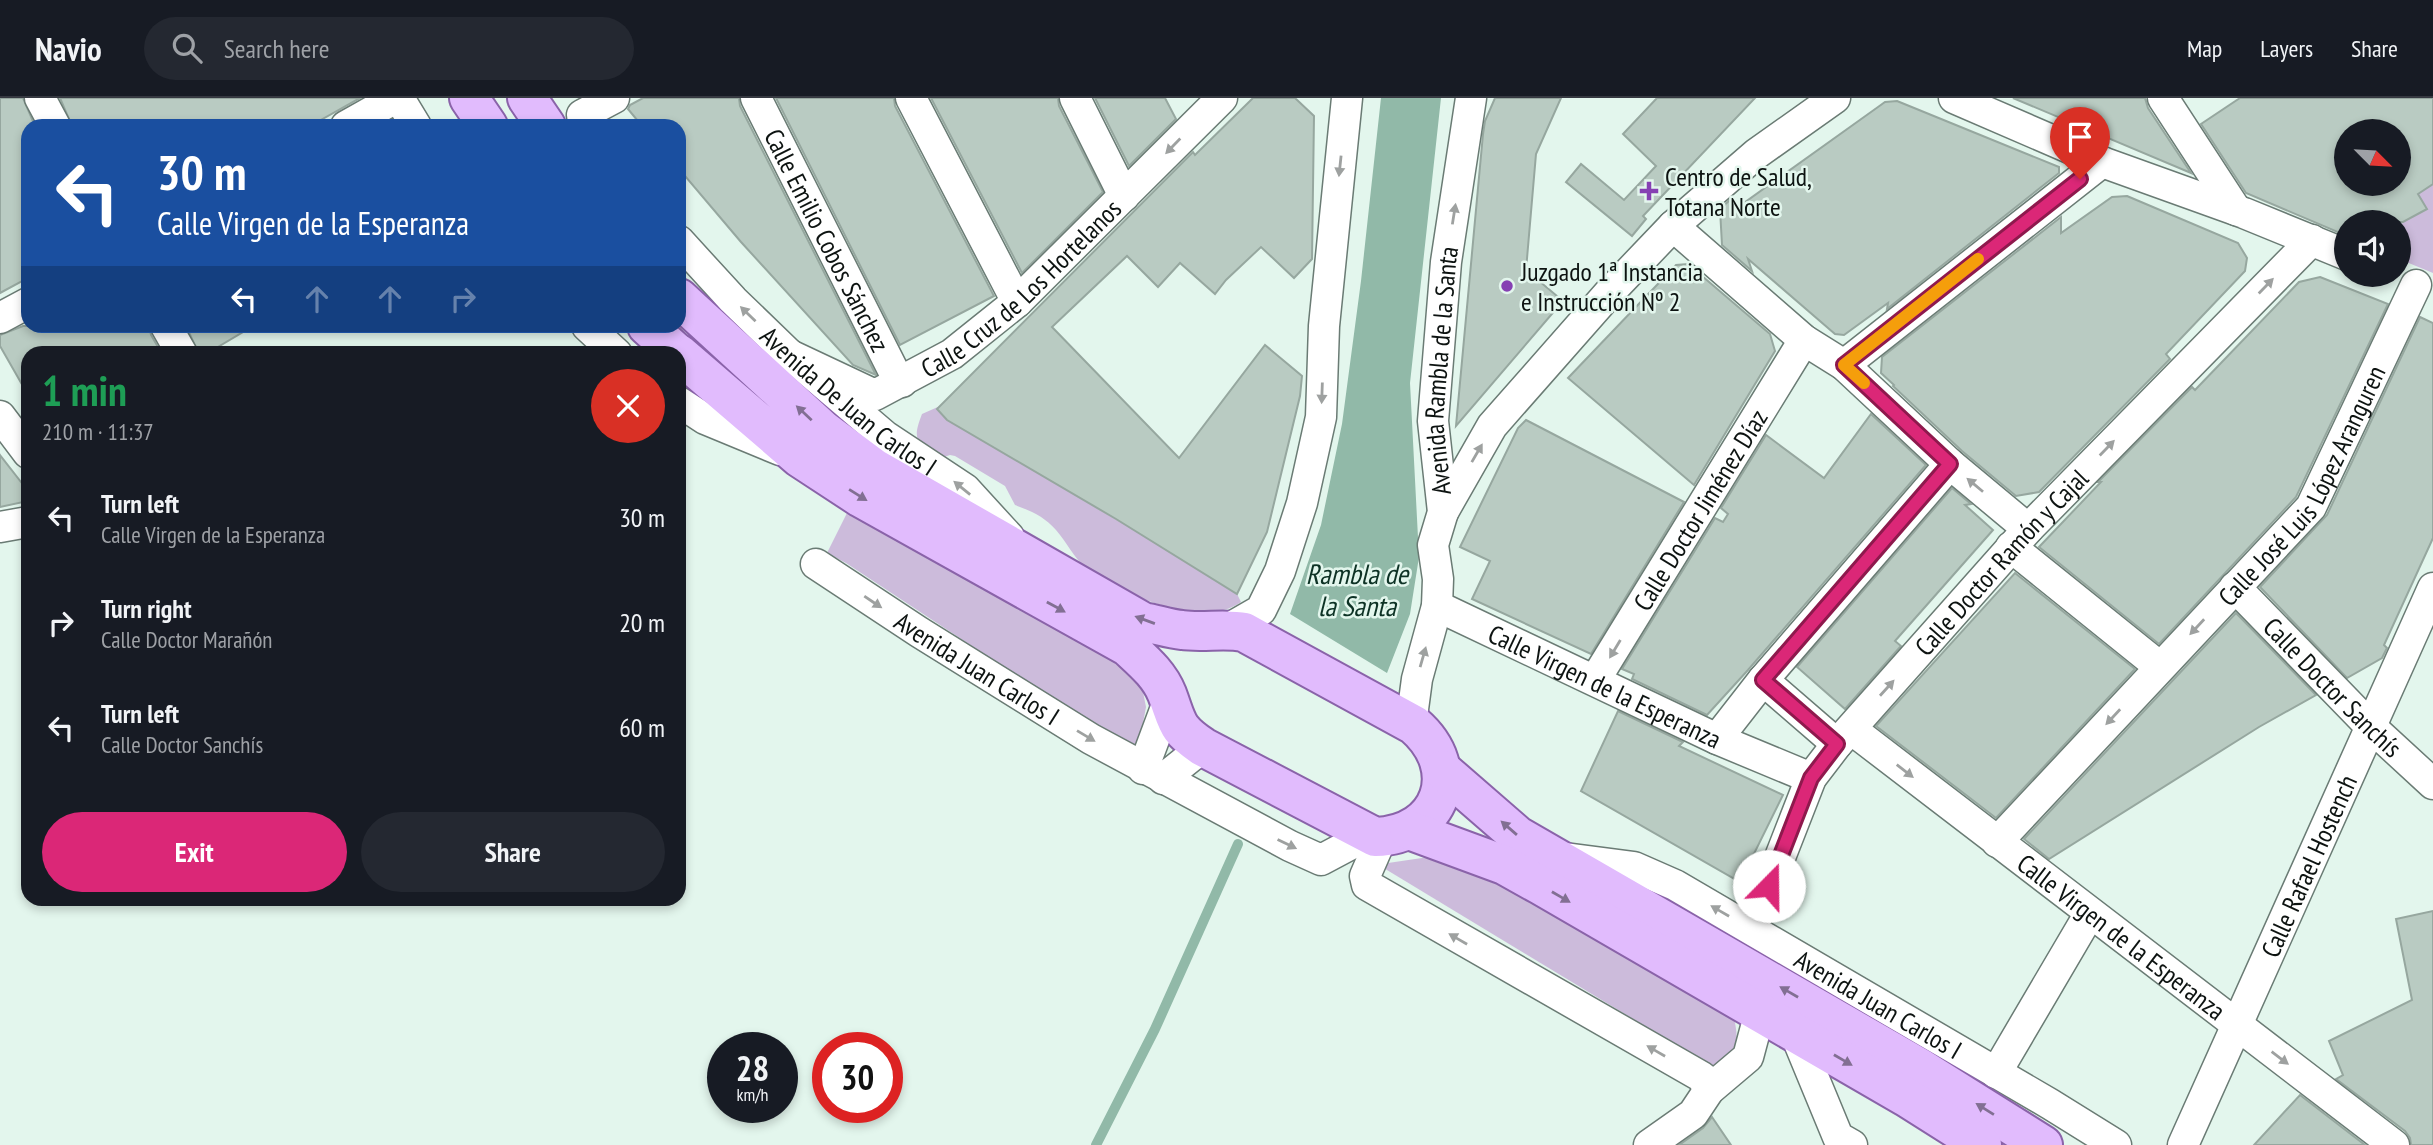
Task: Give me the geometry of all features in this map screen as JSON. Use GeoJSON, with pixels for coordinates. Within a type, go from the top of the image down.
{"type":"FeatureCollection","features":[{"type":"Feature","properties":{"kind":"main road"},"geometry":{"type":"LineString","coordinates":[[469,98],[483,119]]}},
{"type":"Feature","properties":{"kind":"main road"},"geometry":{"type":"LineString","coordinates":[[527,98],[540,119]]}},
{"type":"Feature","properties":{"kind":"main road"},"geometry":{"type":"LineString","coordinates":[[686,304],[823,430],[874,468],[1143,622],[1182,630],[1244,632],[1411,724],[1427,737],[1437,752],[1442,770],[1441,788],[1435,806],[1424,820],[1387,834]]}},
{"type":"Feature","properties":{"kind":"main road"},"geometry":{"type":"LineString","coordinates":[[655,333],[670,346]]}},
{"type":"Feature","properties":{"kind":"main road"},"geometry":{"type":"LineString","coordinates":[[686,360],[800,458],[861,498],[1128,647],[1152,669],[1168,698],[1177,725],[1203,747],[1387,834],[1504,865],[1906,1097],[1982,1145]]}},
{"type":"Feature","properties":{"kind":"main road"},"geometry":{"type":"LineString","coordinates":[[1168,698],[1168,678],[1174,662],[1190,643],[1220,630]]}},
{"type":"Feature","properties":{"kind":"main road"},"geometry":{"type":"LineString","coordinates":[[1442,770],[1518,836],[1922,1069],[2042,1145]]}},
{"type":"Feature","properties":{"kind":"street"},"geometry":{"type":"LineString","coordinates":[[40,98],[51,119]]}},
{"type":"Feature","properties":{"kind":"street"},"geometry":{"type":"LineString","coordinates":[[359,119],[397,98],[411,119]]}},
{"type":"Feature","properties":{"kind":"street"},"geometry":{"type":"LineString","coordinates":[[581,113],[614,98]]}},
{"type":"Feature","properties":{"kind":"street","name":"Calle Emilio Cobos Sánchez"},"geometry":{"type":"LineString","coordinates":[[756,98],[893,370],[902,382]]}},
{"type":"Feature","properties":{"kind":"street"},"geometry":{"type":"LineString","coordinates":[[911,98],[1017,302]]}},
{"type":"Feature","properties":{"kind":"street"},"geometry":{"type":"LineString","coordinates":[[1075,98],[1124,196]]}},
{"type":"Feature","properties":{"kind":"street","name":"Calle Cruz de Los Hortelanos"},"geometry":{"type":"LineString","coordinates":[[790,355],[875,395],[952,354],[1017,302],[1124,196],[1194,108],[1222,98]]}},
{"type":"Feature","properties":{"kind":"street"},"geometry":{"type":"LineString","coordinates":[[1220,630],[1261,610],[1280,571],[1303,503],[1321,417],[1324,326],[1347,98]]}},
{"type":"Feature","properties":{"kind":"street","name":"Avenida Rambla de la Santa"},"geometry":{"type":"LineString","coordinates":[[1411,724],[1417,679],[1437,606],[1433,545],[1443,512],[1433,421],[1446,262],[1471,98]]}},
{"type":"Feature","properties":{"kind":"street"},"geometry":{"type":"LineString","coordinates":[[1954,98],[2102,162],[2236,210],[2334,249]]}},
{"type":"Feature","properties":{"kind":"street"},"geometry":{"type":"LineString","coordinates":[[2163,98],[2236,210]]}},
{"type":"Feature","properties":{"kind":"street"},"geometry":{"type":"LineString","coordinates":[[1443,512],[1492,426],[1610,292],[1673,226],[1756,154],[1821,103]]}},
{"type":"Feature","properties":{"kind":"street"},"geometry":{"type":"LineString","coordinates":[[1844,365],[2102,162]]}},
{"type":"Feature","properties":{"kind":"street"},"geometry":{"type":"LineString","coordinates":[[1673,226],[1804,340],[1844,365],[1950,464],[2019,538],[2160,667]]}},
{"type":"Feature","properties":{"kind":"street","name":"Calle Doctor Ramón y Cajal"},"geometry":{"type":"LineString","coordinates":[[1752,929],[1811,778],[1844,737],[2019,538],[2312,240]]}},
{"type":"Feature","properties":{"kind":"street","name":"Avenida De Juan Carlos I"},"geometry":{"type":"LineString","coordinates":[[686,250],[790,355],[885,436],[965,489],[1026,555]]}},
{"type":"Feature","properties":{"kind":"street","name":"Calle José Luis López Aranguren"},"geometry":{"type":"LineString","coordinates":[[1997,842],[2311,507],[2414,284]]}},
{"type":"Feature","properties":{"kind":"street"},"geometry":{"type":"LineString","coordinates":[[0,318],[21,307]]}},
{"type":"Feature","properties":{"kind":"street"},"geometry":{"type":"LineString","coordinates":[[594,333],[608,346]]}},
{"type":"Feature","properties":{"kind":"street","name":"Calle Doctor Jiménez Díaz"},"geometry":{"type":"LineString","coordinates":[[1595,680],[1804,340]]}},
{"type":"Feature","properties":{"kind":"street"},"geometry":{"type":"LineString","coordinates":[[686,407],[705,419],[800,458]]}},
{"type":"Feature","properties":{"kind":"street"},"geometry":{"type":"LineString","coordinates":[[0,416],[21,444]]}},
{"type":"Feature","properties":{"kind":"street"},"geometry":{"type":"LineString","coordinates":[[1717,739],[1763,680],[1950,464]]}},
{"type":"Feature","properties":{"kind":"street"},"geometry":{"type":"LineString","coordinates":[[0,527],[21,523]]}},
{"type":"Feature","properties":{"kind":"street","name":"Avenida Juan Carlos I"},"geometry":{"type":"LineString","coordinates":[[816,564],[942,647],[1091,739],[1153,774],[1321,860],[1387,834]]}},
{"type":"Feature","properties":{"kind":"street","name":"Calle Doctor Sanchís"},"geometry":{"type":"LineString","coordinates":[[2235,587],[2370,726],[2433,784]]}},
{"type":"Feature","properties":{"kind":"street","name":"Calle Rafael Hostench"},"geometry":{"type":"LineString","coordinates":[[2183,1145],[2433,588]]}},
{"type":"Feature","properties":{"kind":"street","name":"Calle Virgen de la Esperanza"},"geometry":{"type":"LineString","coordinates":[[1437,606],[1717,739],[1811,778]]}},
{"type":"Feature","properties":{"kind":"street","name":"Calle Virgen de la Esperanza"},"geometry":{"type":"LineString","coordinates":[[1763,680],[1997,842],[2394,1145]]}},
{"type":"Feature","properties":{"kind":"street"},"geometry":{"type":"LineString","coordinates":[[1153,774],[1168,698]]}},
{"type":"Feature","properties":{"kind":"street"},"geometry":{"type":"LineString","coordinates":[[1153,774],[1203,747]]}},
{"type":"Feature","properties":{"kind":"street"},"geometry":{"type":"LineString","coordinates":[[1387,834],[1364,876],[1367,885],[1702,1077],[1709,1090]]}},
{"type":"Feature","properties":{"kind":"street","name":"Avenida Juan Carlos I"},"geometry":{"type":"LineString","coordinates":[[1557,857],[1634,867],[1675,885],[2116,1145]]}},
{"type":"Feature","properties":{"kind":"street"},"geometry":{"type":"LineString","coordinates":[[1996,1073],[2090,913]]}},
{"type":"Feature","properties":{"kind":"street"},"geometry":{"type":"LineString","coordinates":[[1649,1145],[1693,1114],[1709,1090],[1748,1057],[1760,1012]]}},
{"type":"Feature","properties":{"kind":"street"},"geometry":{"type":"LineString","coordinates":[[1796,1033],[1838,1137],[1852,1145]]}},
{"type":"Feature","properties":{"kind":"shaded area"},"geometry":{"type":"Polygon","coordinates":[[[2433,184],[2433,273],[2411,264],[2411,218],[2427,209],[2418,194],[2433,184]]]}},
{"type":"Feature","properties":{"kind":"shaded area"},"geometry":{"type":"Polygon","coordinates":[[[940,406],[947,420],[1151,540],[1237,594],[1241,602],[1225,610],[1184,610],[1140,598],[1101,578],[1082,564],[1047,521],[1015,505],[1005,486],[955,456],[938,459],[921,444],[917,430],[922,414],[940,406]]]}},
{"type":"Feature","properties":{"kind":"shaded area"},"geometry":{"type":"Polygon","coordinates":[[[847,513],[915,547],[1118,660],[1143,692],[1146,707],[1137,755],[827,553],[847,513]]]}},
{"type":"Feature","properties":{"kind":"shaded area"},"geometry":{"type":"Polygon","coordinates":[[[1422,858],[1453,859],[1491,876],[1734,1018],[1737,1035],[1729,1058],[1719,1071],[1382,867],[1388,863],[1422,858]]]}},
{"type":"Feature","properties":{"kind":"water","name":"Rambla de la Santa"},"geometry":{"type":"Polygon","coordinates":[[[1381,98],[1441,98],[1410,383],[1419,557],[1410,614],[1387,673],[1290,614],[1321,525],[1342,424],[1381,98]]]}},
{"type":"Feature","properties":{"kind":"building"},"geometry":{"type":"Polygon","coordinates":[[[0,98],[23,98],[32,119],[21,119],[21,282],[0,293],[0,98]]]}},
{"type":"Feature","properties":{"kind":"building"},"geometry":{"type":"Polygon","coordinates":[[[60,98],[360,98],[322,119],[69,119],[60,98]]]}},
{"type":"Feature","properties":{"kind":"building"},"geometry":{"type":"Polygon","coordinates":[[[643,98],[739,98],[740,106],[876,375],[853,365],[686,177],[686,119],[636,119],[628,109],[643,98]]]}},
{"type":"Feature","properties":{"kind":"building"},"geometry":{"type":"Polygon","coordinates":[[[776,98],[894,98],[895,106],[994,296],[900,345],[776,98]]]}},
{"type":"Feature","properties":{"kind":"building"},"geometry":{"type":"Polygon","coordinates":[[[931,98],[1058,98],[1059,106],[1103,192],[1022,273],[931,98]]]}},
{"type":"Feature","properties":{"kind":"building"},"geometry":{"type":"Polygon","coordinates":[[[1095,98],[1165,98],[1176,119],[1129,166],[1095,98]]]}},
{"type":"Feature","properties":{"kind":"building"},"geometry":{"type":"Polygon","coordinates":[[[1253,98],[1295,98],[1314,116],[1312,259],[1294,278],[1261,247],[1215,294],[1180,263],[1158,287],[1127,256],[1052,327],[1179,458],[1265,345],[1302,376],[1300,396],[1267,532],[1237,594],[947,420],[937,409],[1193,152],[1195,155],[1253,98]]]}},
{"type":"Feature","properties":{"kind":"building","name":"Juzgado 1ª Instancia e Instrucción Nº 2"},"geometry":{"type":"Polygon","coordinates":[[[1495,98],[1561,98],[1536,154],[1526,270],[1563,301],[1456,426],[1483,134],[1485,121],[1495,98]]]}},
{"type":"Feature","properties":{"kind":"building","name":"Centro de Salud, Totana Norte"},"geometry":{"type":"Polygon","coordinates":[[[1657,98],[1755,98],[1643,216],[1646,219],[1632,236],[1566,182],[1581,164],[1624,200],[1656,166],[1623,134],[1657,98]]]}},
{"type":"Feature","properties":{"kind":"building"},"geometry":{"type":"Polygon","coordinates":[[[2013,98],[2145,98],[2148,108],[2191,173],[2013,98]]]}},
{"type":"Feature","properties":{"kind":"building"},"geometry":{"type":"Polygon","coordinates":[[[2240,98],[2433,98],[2433,184],[2418,194],[2427,209],[2411,218],[2411,210],[2334,210],[2334,230],[2246,193],[2201,124],[2240,98]]]}},
{"type":"Feature","properties":{"kind":"building"},"geometry":{"type":"Polygon","coordinates":[[[1897,101],[2059,167],[2059,173],[1887,309],[1888,303],[1844,335],[1835,334],[1748,259],[1752,271],[1722,245],[1720,209],[1731,199],[1734,210],[1885,102],[1897,101]]]}},
{"type":"Feature","properties":{"kind":"building"},"geometry":{"type":"Polygon","coordinates":[[[2127,196],[2238,243],[2247,258],[2245,271],[2166,354],[2170,359],[2039,492],[2016,496],[1962,451],[1893,386],[1881,373],[1882,357],[2061,217],[2061,233],[2112,197],[2127,196]]]}},
{"type":"Feature","properties":{"kind":"building"},"geometry":{"type":"Polygon","coordinates":[[[1688,264],[1770,334],[1775,351],[1694,485],[1568,378],[1676,265],[1688,264]]]}},
{"type":"Feature","properties":{"kind":"building"},"geometry":{"type":"Polygon","coordinates":[[[2320,277],[2334,283],[2334,287],[2345,287],[2388,304],[2296,497],[2159,644],[2039,547],[2101,482],[2098,482],[2192,387],[2195,390],[2299,282],[2320,277]]]}},
{"type":"Feature","properties":{"kind":"building"},"geometry":{"type":"Polygon","coordinates":[[[2420,317],[2433,323],[2433,538],[2384,645],[2387,648],[2382,658],[2347,678],[2260,587],[2327,515],[2420,317]]]}},
{"type":"Feature","properties":{"kind":"building"},"geometry":{"type":"Polygon","coordinates":[[[21,327],[21,333],[151,333],[157,346],[21,346],[21,383],[0,346],[0,335],[21,327]]]}},
{"type":"Feature","properties":{"kind":"building"},"geometry":{"type":"Polygon","coordinates":[[[189,333],[241,333],[219,346],[195,346],[189,333]]]}},
{"type":"Feature","properties":{"kind":"building"},"geometry":{"type":"Polygon","coordinates":[[[1871,414],[1926,465],[1748,670],[1707,715],[1632,679],[1634,674],[1622,669],[1715,518],[1723,522],[1728,514],[1721,508],[1766,435],[1824,478],[1871,414]]]}},
{"type":"Feature","properties":{"kind":"building"},"geometry":{"type":"Polygon","coordinates":[[[1526,420],[1684,502],[1591,654],[1472,599],[1490,561],[1460,547],[1518,428],[1526,420]]]}},
{"type":"Feature","properties":{"kind":"building"},"geometry":{"type":"Polygon","coordinates":[[[0,455],[21,482],[21,502],[0,507],[0,455]]]}},
{"type":"Feature","properties":{"kind":"building"},"geometry":{"type":"Polygon","coordinates":[[[1952,488],[1971,504],[1965,505],[1993,530],[1895,641],[1901,646],[1845,709],[1797,667],[1952,488]]]}},
{"type":"Feature","properties":{"kind":"building"},"geometry":{"type":"Polygon","coordinates":[[[2015,573],[2135,669],[1996,818],[1876,726],[2015,573]]]}},
{"type":"Feature","properties":{"kind":"building"},"geometry":{"type":"Polygon","coordinates":[[[2236,613],[2316,695],[2259,727],[2049,859],[2024,839],[2236,613]]]}},
{"type":"Feature","properties":{"kind":"building"},"geometry":{"type":"Polygon","coordinates":[[[1618,711],[1683,742],[1679,746],[1783,795],[1740,882],[1581,791],[1618,711]]]}},
{"type":"Feature","properties":{"kind":"building"},"geometry":{"type":"Polygon","coordinates":[[[2433,911],[2433,1145],[2411,1145],[2405,1131],[2336,1079],[2343,1075],[2329,1041],[2412,1000],[2396,919],[2433,911]]]}},
{"type":"Feature","properties":{"kind":"building"},"geometry":{"type":"Polygon","coordinates":[[[2300,1095],[2365,1145],[2254,1145],[2300,1095]]]}},
{"type":"Feature","properties":{"kind":"building"},"geometry":{"type":"Polygon","coordinates":[[[1712,1117],[1731,1145],[1679,1145],[1703,1128],[1712,1117]]]}},
{"type":"Feature","properties":{"kind":"waterway","name":"Rambla de la Santa"},"geometry":{"type":"LineString","coordinates":[[1096,1145],[1155,1029],[1238,844]]}},
{"type":"Feature","properties":{"kind":"slow traffic"},"geometry":{"type":"LineString","coordinates":[[1864,383],[1844,365],[1978,259]]}},
{"type":"Feature","properties":{"kind":"place","name":"Centro de Salud, Totana Norte"},"geometry":{"type":"Point","coordinates":[1649,191]}},
{"type":"Feature","properties":{"kind":"place","name":"Juzgado 1ª Instancia e Instrucción Nº 2"},"geometry":{"type":"Point","coordinates":[1507,286]}},
{"type":"Feature","properties":{"kind":"route"},"geometry":{"type":"LineString","coordinates":[[1769,886],[1811,778],[1837,744],[1763,680],[1950,464],[1844,365],[2080,179]]}}]}
